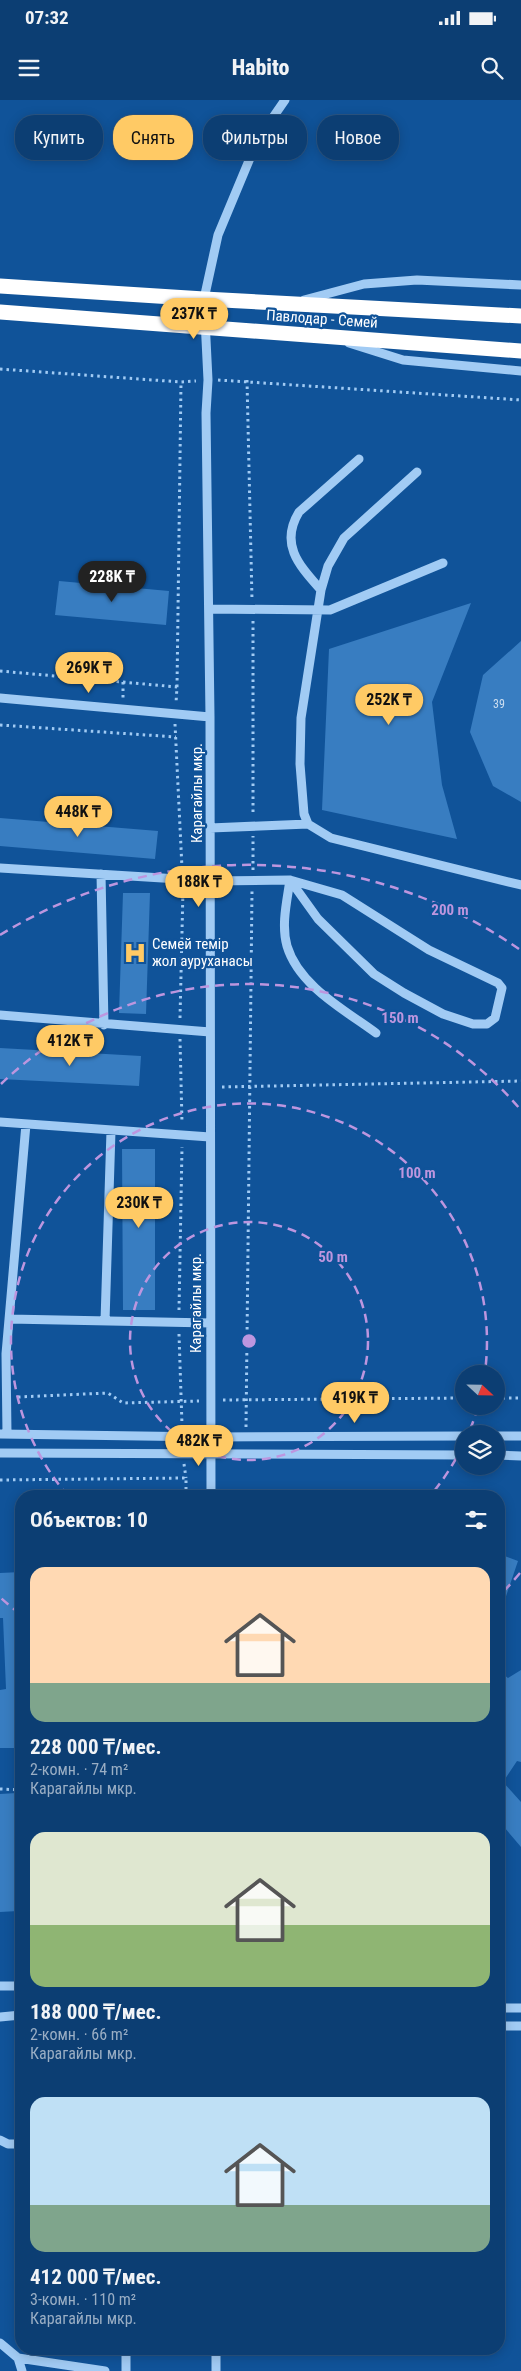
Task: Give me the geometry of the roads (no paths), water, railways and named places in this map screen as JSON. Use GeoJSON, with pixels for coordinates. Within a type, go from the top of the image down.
{"type":"FeatureCollection","features":[{"type":"Feature","properties":{"kind":"highway","name":"Павлодар - Семей"},"geometry":{"type":"LineString","coordinates":[[0,286],[521,316]]}},
{"type":"Feature","properties":{"kind":"highway","name":"Павлодар - Семей"},"geometry":{"type":"LineString","coordinates":[[0,312],[521,351]]}},
{"type":"Feature","properties":{"kind":"street","name":"Карагайлы мкр."},"geometry":{"type":"LineString","coordinates":[[211,1490],[210,717],[206,412],[208,380],[204,299],[218,235],[258,139],[284,100]]}},
{"type":"Feature","properties":{"kind":"street"},"geometry":{"type":"LineString","coordinates":[[291,304],[364,284],[417,280],[521,285]]}},
{"type":"Feature","properties":{"kind":"street"},"geometry":{"type":"LineString","coordinates":[[330,337],[403,360],[521,370]]}},
{"type":"Feature","properties":{"kind":"street"},"geometry":{"type":"LineString","coordinates":[[321,590],[295,559],[291,535],[293,523],[299,512],[359,459]]}},
{"type":"Feature","properties":{"kind":"street"},"geometry":{"type":"LineString","coordinates":[[308,824],[304,814],[300,764],[301,718],[321,590],[328,566],[344,538],[418,472]]}},
{"type":"Feature","properties":{"kind":"street"},"geometry":{"type":"LineString","coordinates":[[208,609],[318,611],[340,607],[443,563]]}},
{"type":"Feature","properties":{"kind":"street"},"geometry":{"type":"LineString","coordinates":[[0,698],[210,717]]}},
{"type":"Feature","properties":{"kind":"street"},"geometry":{"type":"LineString","coordinates":[[210,828],[308,824],[331,838],[521,884]]}},
{"type":"Feature","properties":{"kind":"street"},"geometry":{"type":"LineString","coordinates":[[0,868],[210,881],[290,880],[342,895],[429,950],[498,983],[502,988],[495,1018],[487,1024],[473,1024],[442,1014],[374,974],[318,919],[290,880]]}},
{"type":"Feature","properties":{"kind":"street"},"geometry":{"type":"LineString","coordinates":[[101,874],[104,1025]]}},
{"type":"Feature","properties":{"kind":"street"},"geometry":{"type":"LineString","coordinates":[[290,880],[285,920],[287,946],[301,972],[320,992],[376,1033]]}},
{"type":"Feature","properties":{"kind":"street"},"geometry":{"type":"LineString","coordinates":[[0,1015],[104,1025],[210,1032]]}},
{"type":"Feature","properties":{"kind":"street"},"geometry":{"type":"LineString","coordinates":[[0,1122],[210,1137]]}},
{"type":"Feature","properties":{"kind":"street"},"geometry":{"type":"LineString","coordinates":[[26,1124],[9,1319],[3,1352],[6,1397],[3,1434],[211,1437],[455,1436]]}},
{"type":"Feature","properties":{"kind":"street"},"geometry":{"type":"LineString","coordinates":[[106,1321],[111,1131]]}},
{"type":"Feature","properties":{"kind":"street"},"geometry":{"type":"LineString","coordinates":[[9,1319],[210,1323]]}},
{"type":"Feature","properties":{"kind":"street"},"geometry":{"type":"LineString","coordinates":[[505,1436],[521,1436]]}},
{"type":"Feature","properties":{"kind":"street"},"geometry":{"type":"LineString","coordinates":[[0,1453],[455,1455]]}},
{"type":"Feature","properties":{"kind":"street"},"geometry":{"type":"LineString","coordinates":[[505,1455],[521,1456]]}},
{"type":"Feature","properties":{"kind":"street"},"geometry":{"type":"LineString","coordinates":[[0,1986],[15,1986]]}},
{"type":"Feature","properties":{"kind":"street"},"geometry":{"type":"LineString","coordinates":[[505,2008],[521,2008]]}},
{"type":"Feature","properties":{"kind":"street"},"geometry":{"type":"LineString","coordinates":[[0,2017],[15,2016]]}},
{"type":"Feature","properties":{"kind":"street"},"geometry":{"type":"LineString","coordinates":[[505,2026],[521,2026]]}},
{"type":"Feature","properties":{"kind":"street"},"geometry":{"type":"LineString","coordinates":[[0,2140],[8,2144],[15,2144]]}},
{"type":"Feature","properties":{"kind":"street"},"geometry":{"type":"LineString","coordinates":[[0,2343],[18,2358],[105,2371]]}},
{"type":"Feature","properties":{"kind":"street"},"geometry":{"type":"LineString","coordinates":[[126,2355],[126,2371]]}},
{"type":"Feature","properties":{"kind":"street"},"geometry":{"type":"LineString","coordinates":[[216,2355],[216,2371]]}},
{"type":"Feature","properties":{"kind":"street"},"geometry":{"type":"LineString","coordinates":[[18,2358],[22,2371]]}},
{"type":"Feature","properties":{"kind":"place","name":"Семей темір жол ауруханасы"},"geometry":{"type":"Point","coordinates":[135,953]}}]}
